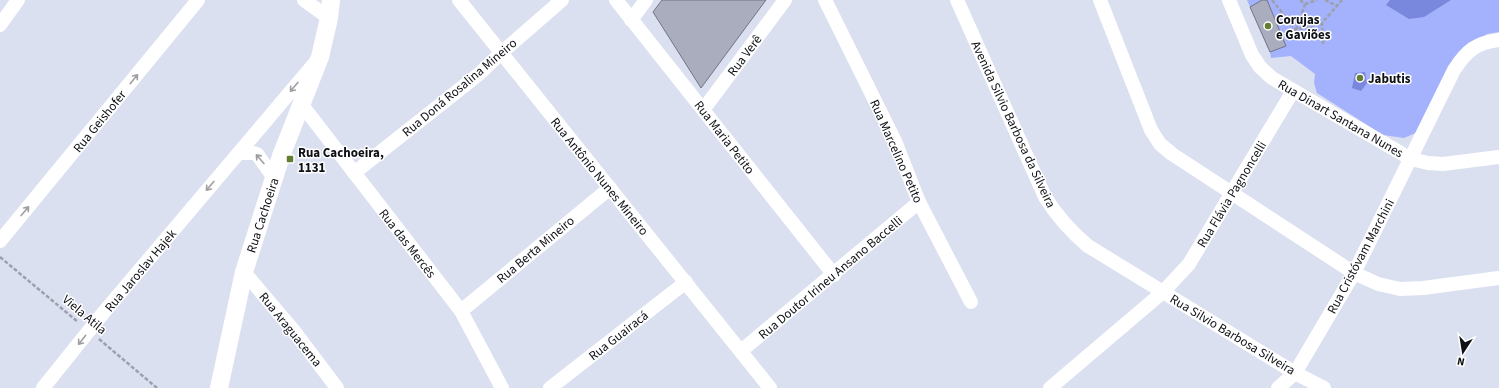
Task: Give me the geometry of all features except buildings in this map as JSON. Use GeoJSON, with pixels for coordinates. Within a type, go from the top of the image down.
{"type":"FeatureCollection","features":[{"type":"Feature","properties":{"kind":"main road","name":"Rua Cachoeira"},"geometry":{"type":"LineString","coordinates":[[219,388],[244,272],[288,138],[320,57],[329,18],[331,0]]}},
{"type":"Feature","properties":{"kind":"street"},"geometry":{"type":"LineString","coordinates":[[0,25],[18,0]]}},
{"type":"Feature","properties":{"kind":"street","name":"Rua Geishofer"},"geometry":{"type":"LineString","coordinates":[[0,241],[198,0]]}},
{"type":"Feature","properties":{"kind":"street"},"geometry":{"type":"LineString","coordinates":[[304,0],[329,18]]}},
{"type":"Feature","properties":{"kind":"street","name":"Rua Antônio Nunes Mineiro"},"geometry":{"type":"LineString","coordinates":[[459,0],[770,388]]}},
{"type":"Feature","properties":{"kind":"street","name":"Rua Doná Rosalina Mineiro"},"geometry":{"type":"LineString","coordinates":[[354,173],[479,74],[562,0]]}},
{"type":"Feature","properties":{"kind":"street","name":"Rua Maria Petito"},"geometry":{"type":"LineString","coordinates":[[616,0],[834,275]]}},
{"type":"Feature","properties":{"kind":"street"},"geometry":{"type":"LineString","coordinates":[[631,20],[646,0]]}},
{"type":"Feature","properties":{"kind":"street","name":"Rua Verê"},"geometry":{"type":"LineString","coordinates":[[703,110],[786,0]]}},
{"type":"Feature","properties":{"kind":"street","name":"Rua Marcelino Petito"},"geometry":{"type":"LineString","coordinates":[[825,0],[895,141],[919,202],[971,302]]}},
{"type":"Feature","properties":{"kind":"street","name":"Avenida Silvio Barbosa da Silveira"},"geometry":{"type":"LineString","coordinates":[[957,0],[1045,197],[1056,215],[1071,232],[1088,246],[1163,292]]}},
{"type":"Feature","properties":{"kind":"street"},"geometry":{"type":"LineString","coordinates":[[1100,0],[1151,130],[1160,144],[1172,154],[1354,273],[1378,284],[1400,289],[1423,288],[1499,278]]}},
{"type":"Feature","properties":{"kind":"street","name":"Rua Dinart Santana Nunes"},"geometry":{"type":"LineString","coordinates":[[1229,0],[1252,55],[1260,67],[1272,78],[1293,91],[1411,159],[1428,163],[1444,164],[1499,157]]}},
{"type":"Feature","properties":{"kind":"street","name":"Rua Cristóvam Marchini"},"geometry":{"type":"LineString","coordinates":[[1278,388],[1295,373],[1354,273],[1454,70],[1469,50],[1478,44],[1499,40]]}},
{"type":"Feature","properties":{"kind":"street","name":"Rua Jaroslav Hajek"},"geometry":{"type":"LineString","coordinates":[[43,388],[89,330],[320,57]]}},
{"type":"Feature","properties":{"kind":"street","name":"Rua Flávia Pagnoncelli"},"geometry":{"type":"LineString","coordinates":[[1050,388],[1163,292],[1189,264],[1293,91]]}},
{"type":"Feature","properties":{"kind":"street","name":"Rua das Mercês"},"geometry":{"type":"LineString","coordinates":[[302,105],[461,311],[502,388]]}},
{"type":"Feature","properties":{"kind":"street"},"geometry":{"type":"LineString","coordinates":[[239,153],[257,154],[274,178]]}},
{"type":"Feature","properties":{"kind":"street","name":"Rua Berta Mineiro"},"geometry":{"type":"LineString","coordinates":[[461,311],[610,188]]}},
{"type":"Feature","properties":{"kind":"street","name":"Rua Doutor Irineu Ansano Baccelli"},"geometry":{"type":"LineString","coordinates":[[741,352],[919,202]]}},
{"type":"Feature","properties":{"kind":"street","name":"Rua Araguacema"},"geometry":{"type":"LineString","coordinates":[[244,272],[294,331],[337,388]]}},
{"type":"Feature","properties":{"kind":"street","name":"Rua Guairacá"},"geometry":{"type":"LineString","coordinates":[[550,388],[686,282]]}},
{"type":"Feature","properties":{"kind":"street","name":"Rua Silvio Barbosa Silveira"},"geometry":{"type":"LineString","coordinates":[[1163,292],[1295,373],[1324,388]]}},
{"type":"Feature","properties":{"kind":"path"},"geometry":{"type":"LineString","coordinates":[[1272,0],[1296,30]]}},
{"type":"Feature","properties":{"kind":"path"},"geometry":{"type":"LineString","coordinates":[[1300,0],[1305,4]]}},
{"type":"Feature","properties":{"kind":"path"},"geometry":{"type":"LineString","coordinates":[[1305,4],[1317,0]]}},
{"type":"Feature","properties":{"kind":"path"},"geometry":{"type":"LineString","coordinates":[[1325,0],[1337,6]]}},
{"type":"Feature","properties":{"kind":"path"},"geometry":{"type":"LineString","coordinates":[[1296,30],[1322,23],[1342,0]]}},
{"type":"Feature","properties":{"kind":"path"},"geometry":{"type":"LineString","coordinates":[[1296,30],[1305,4]]}},
{"type":"Feature","properties":{"kind":"path"},"geometry":{"type":"LineString","coordinates":[[1322,23],[1323,44]]}},
{"type":"Feature","properties":{"kind":"path","name":"Viela Atila"},"geometry":{"type":"LineString","coordinates":[[0,257],[157,388]]}},
{"type":"Feature","properties":{"kind":"shaded area"},"geometry":{"type":"Polygon","coordinates":[[[1247,0],[1499,0],[1499,32],[1487,34],[1460,51],[1420,131],[1404,138],[1383,135],[1317,93],[1314,83],[1315,74],[1291,56],[1271,58],[1270,52],[1247,0]]]}},
{"type":"Feature","properties":{"kind":"shaded area"},"geometry":{"type":"Polygon","coordinates":[[[1390,0],[1451,0],[1424,17],[1409,19],[1386,5],[1390,0]]]}},
{"type":"Feature","properties":{"kind":"shaded area","name":"Jabutis"},"geometry":{"type":"Polygon","coordinates":[[[1365,72],[1367,83],[1361,91],[1352,88],[1355,73],[1365,72]]]}},
{"type":"Feature","properties":{"kind":"place","name":"Corujas e Gaviões"},"geometry":{"type":"Point","coordinates":[1268,26]}},
{"type":"Feature","properties":{"kind":"place","name":"Jabutis"},"geometry":{"type":"Point","coordinates":[1360,78]}},
{"type":"Feature","properties":{"kind":"place","name":"Rua Cachoeira, 1131"},"geometry":{"type":"Point","coordinates":[290,159]}}]}
